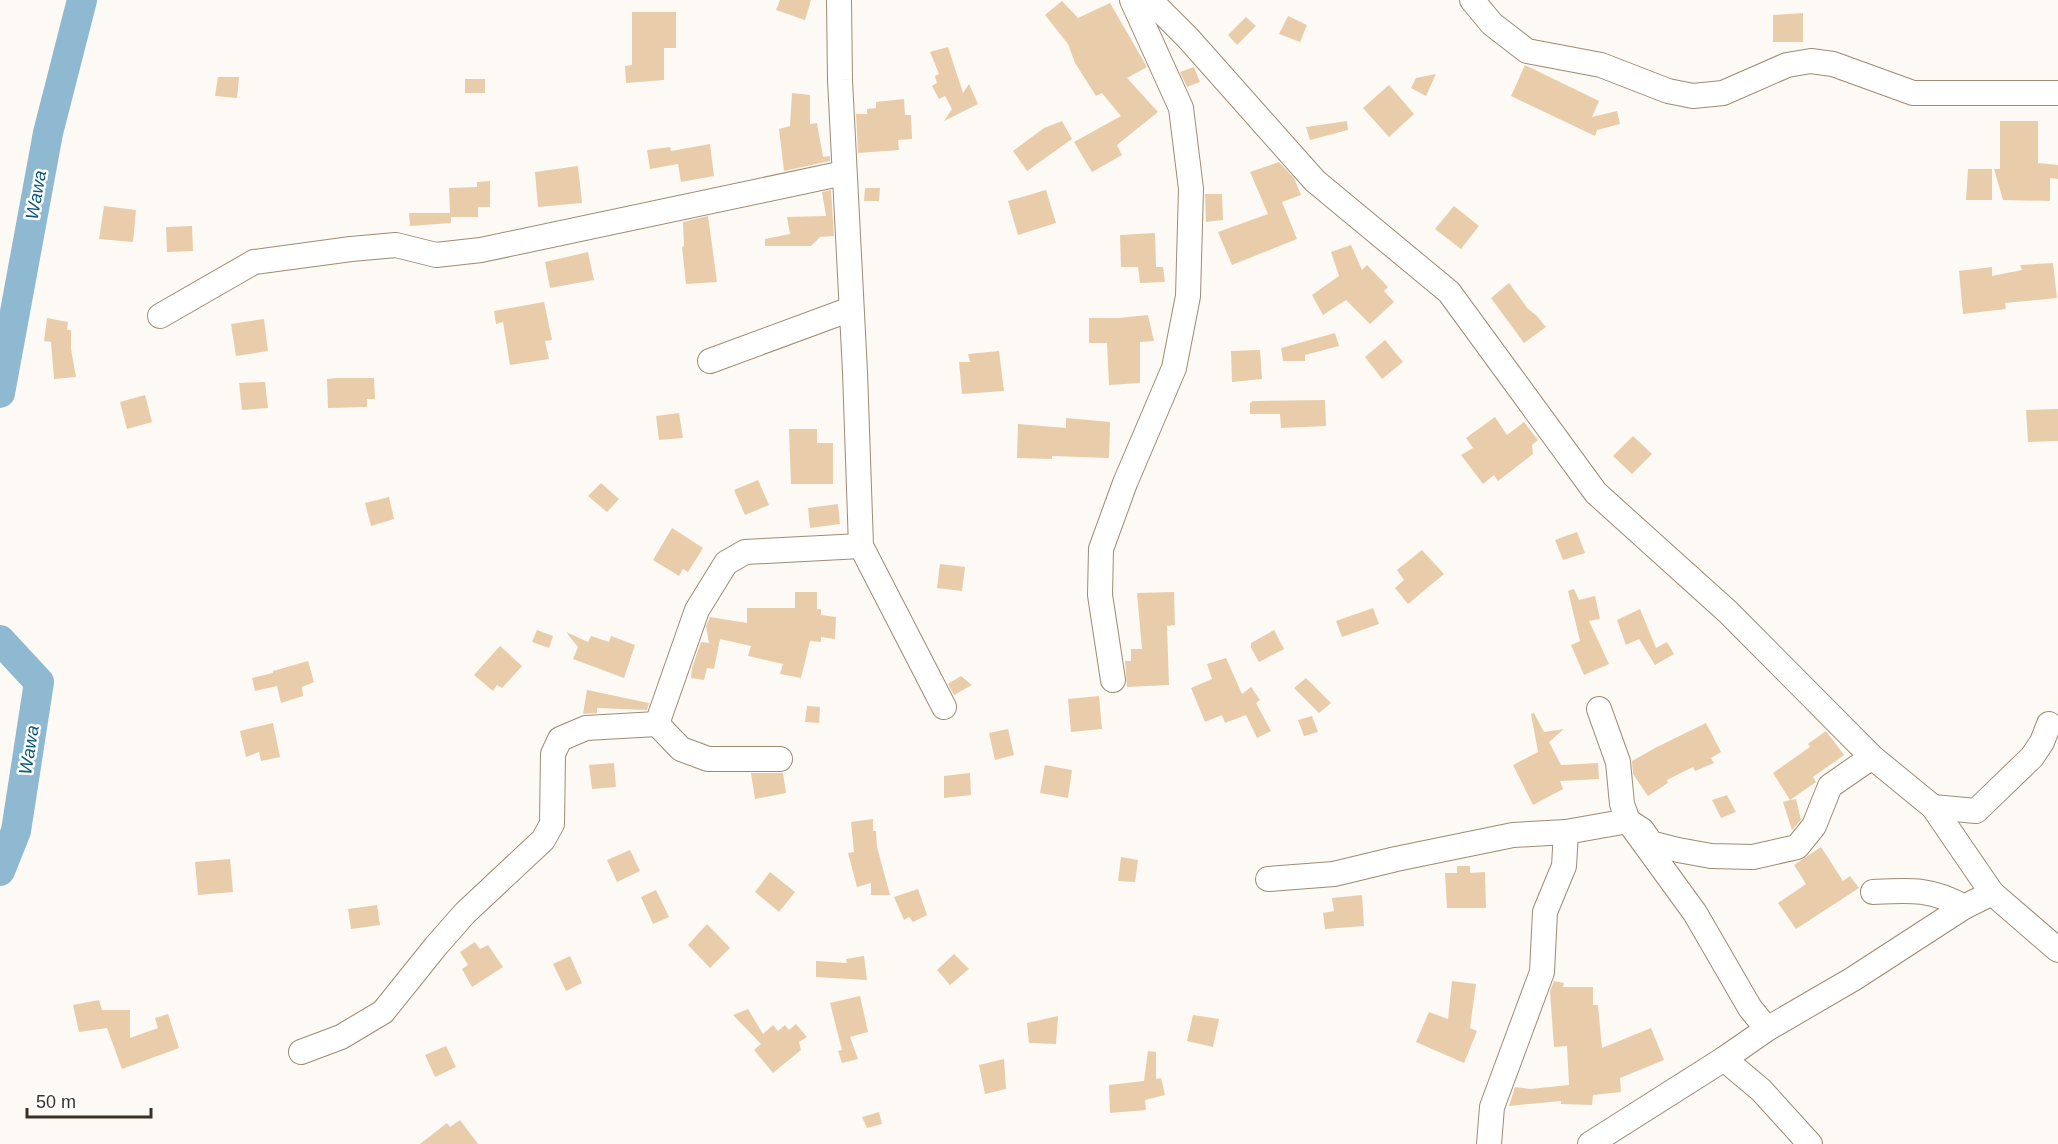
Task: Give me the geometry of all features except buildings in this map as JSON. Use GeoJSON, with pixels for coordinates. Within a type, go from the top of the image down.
{"type":"FeatureCollection","features":[{"type":"Feature","properties":{"kind":"street"},"geometry":{"type":"LineString","coordinates":[[839,0],[840,80],[861,546],[944,707]]}},
{"type":"Feature","properties":{"kind":"street"},"geometry":{"type":"LineString","coordinates":[[1113,680],[1100,595],[1101,549],[1125,483],[1174,368],[1188,296],[1191,189],[1180,108],[1132,0]]}},
{"type":"Feature","properties":{"kind":"street"},"geometry":{"type":"LineString","coordinates":[[1150,0],[1188,38],[1315,181],[1449,292],[1596,493],[1728,612],[1872,757],[1933,807],[1992,893],[2058,950]]}},
{"type":"Feature","properties":{"kind":"street"},"geometry":{"type":"LineString","coordinates":[[1472,0],[1492,24],[1527,51],[1601,65],[1668,91],[1693,96],[1723,93],[1787,65],[1811,61],[1833,64],[1913,93],[2058,93]]}},
{"type":"Feature","properties":{"kind":"street"},"geometry":{"type":"LineString","coordinates":[[160,315],[254,262],[396,245],[436,255],[481,250],[844,172]]}},
{"type":"Feature","properties":{"kind":"street"},"geometry":{"type":"LineString","coordinates":[[710,361],[851,309]]}},
{"type":"Feature","properties":{"kind":"street"},"geometry":{"type":"LineString","coordinates":[[657,724],[697,610],[726,563],[745,552],[861,546]]}},
{"type":"Feature","properties":{"kind":"street"},"geometry":{"type":"LineString","coordinates":[[1599,709],[1618,762],[1622,804],[1628,821],[1695,913],[1750,1008],[1767,1029]]}},
{"type":"Feature","properties":{"kind":"street"},"geometry":{"type":"LineString","coordinates":[[301,1052],[341,1037],[383,1012],[465,913],[543,840],[552,824],[553,754],[560,739],[586,728],[657,724],[681,749],[708,759],[780,759]]}},
{"type":"Feature","properties":{"kind":"street"},"geometry":{"type":"LineString","coordinates":[[1933,807],[1976,811],[2032,757],[2042,742],[2049,724]]}},
{"type":"Feature","properties":{"kind":"street"},"geometry":{"type":"LineString","coordinates":[[1268,879],[1334,874],[1513,835],[1566,832],[1628,821],[1642,830],[1651,843],[1711,856],[1753,857],[1797,847],[1814,826],[1830,786],[1872,757]]}},
{"type":"Feature","properties":{"kind":"street"},"geometry":{"type":"LineString","coordinates":[[1489,1144],[1492,1107],[1542,972],[1545,912],[1564,866],[1566,832]]}},
{"type":"Feature","properties":{"kind":"street"},"geometry":{"type":"LineString","coordinates":[[1873,892],[1912,890],[1947,897],[1964,907]]}},
{"type":"Feature","properties":{"kind":"street"},"geometry":{"type":"LineString","coordinates":[[1590,1144],[1767,1029],[1853,979],[1964,907],[1992,893]]}},
{"type":"Feature","properties":{"kind":"street"},"geometry":{"type":"LineString","coordinates":[[1724,1059],[1761,1090],[1810,1144]]}},
{"type":"Feature","properties":{"kind":"waterway","name":"Wawa"},"geometry":{"type":"LineString","coordinates":[[0,393],[48,133],[82,0]]}},
{"type":"Feature","properties":{"kind":"waterway","name":"Wawa"},"geometry":{"type":"LineString","coordinates":[[0,640],[39,682],[16,831],[0,871]]}}]}
